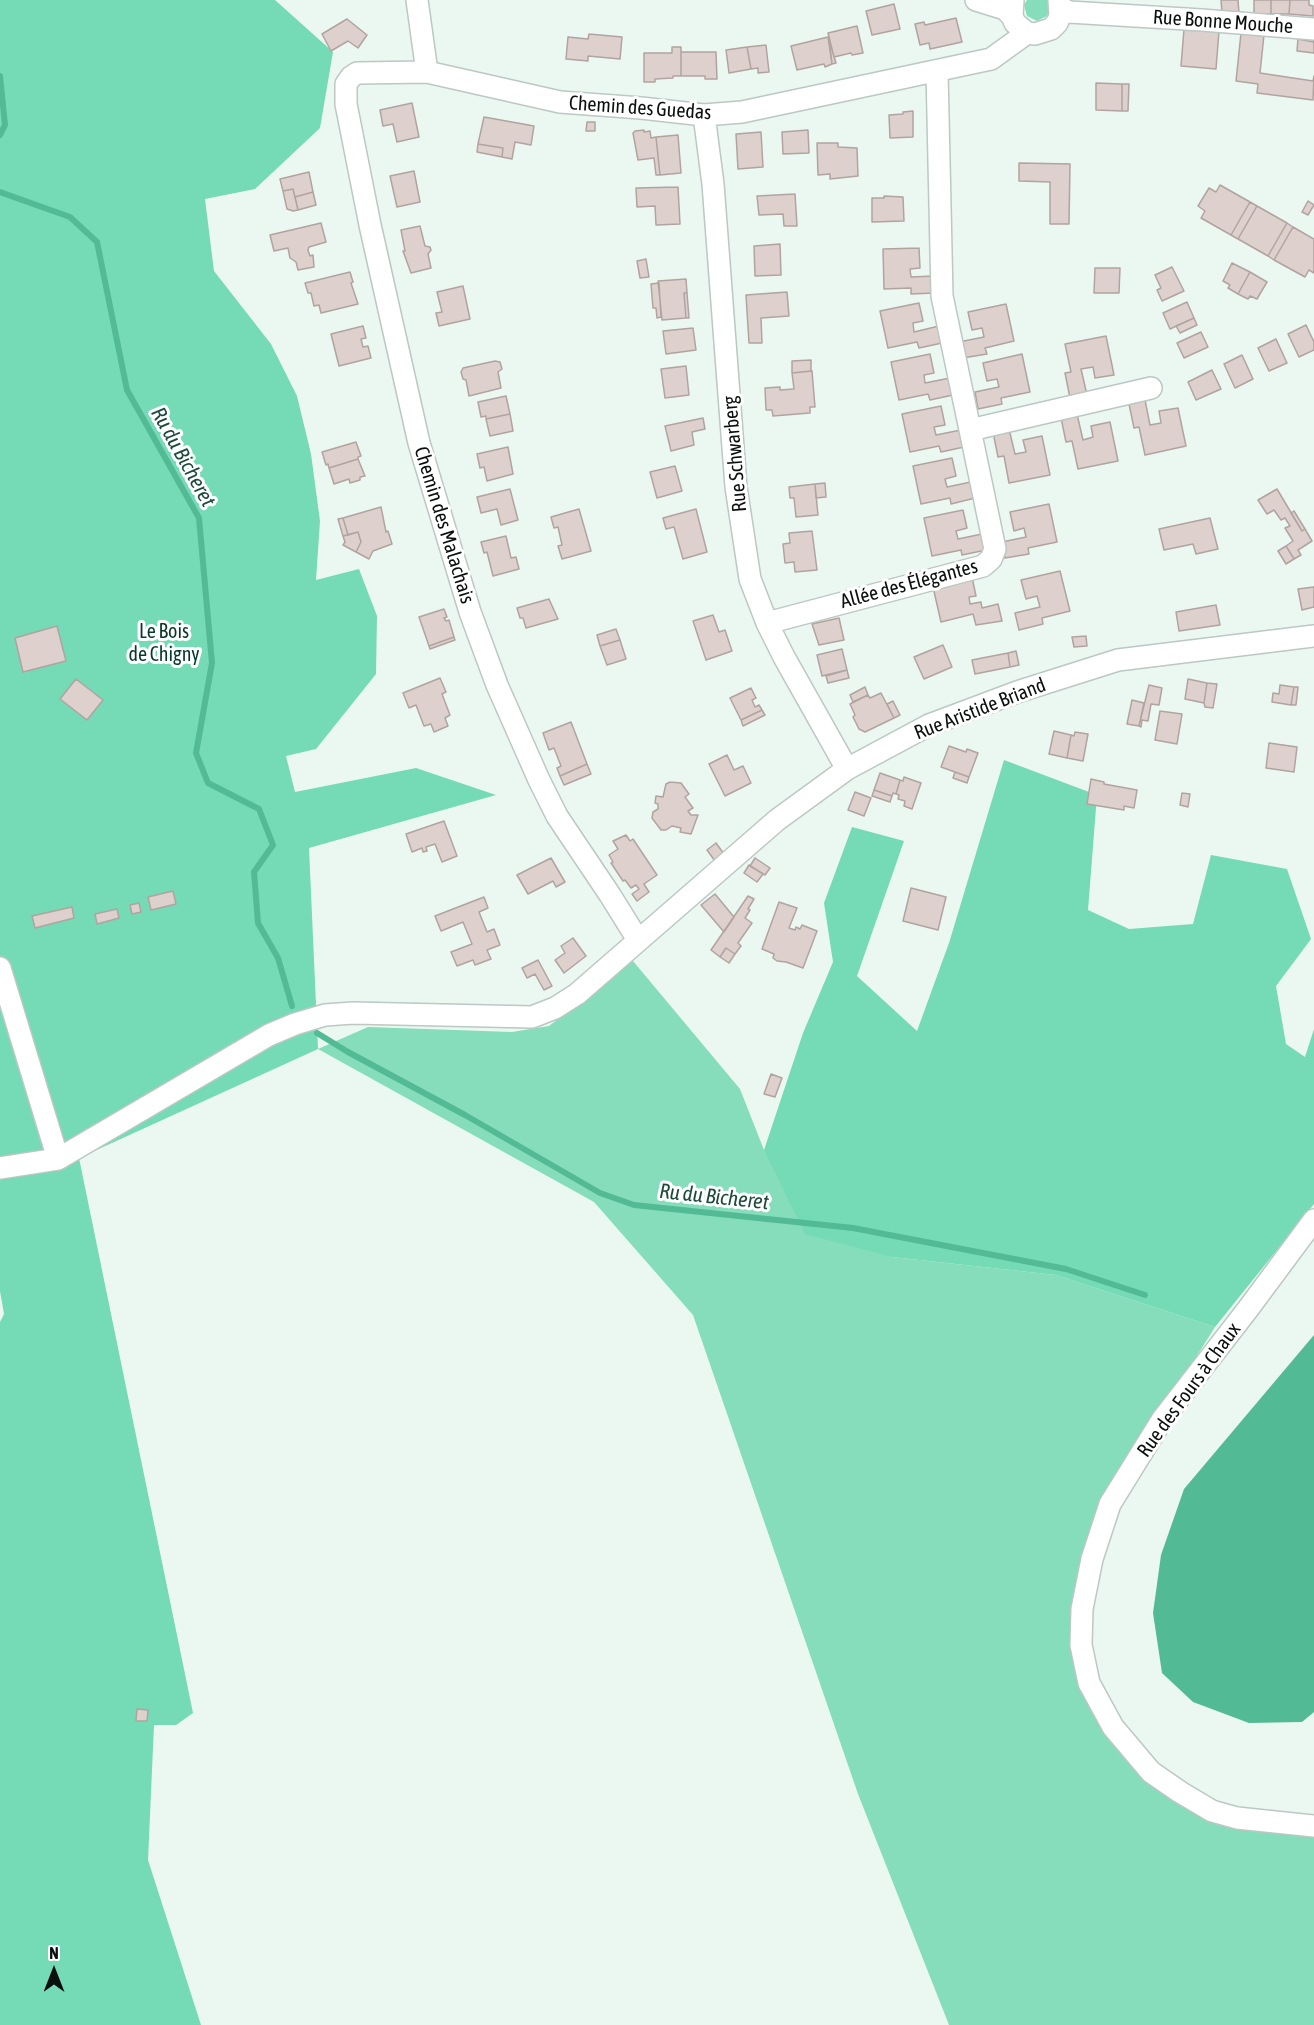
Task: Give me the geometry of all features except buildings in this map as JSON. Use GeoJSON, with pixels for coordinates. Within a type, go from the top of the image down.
{"type":"FeatureCollection","features":[{"type":"Feature","properties":{"kind":"street"},"geometry":{"type":"LineString","coordinates":[[417,0],[426,72]]}},
{"type":"Feature","properties":{"kind":"street"},"geometry":{"type":"LineString","coordinates":[[983,2],[1005,9],[1013,8],[1015,23],[1027,33],[1035,34],[1051,29],[1057,23],[1060,4]]}},
{"type":"Feature","properties":{"kind":"street","name":"Rue Bonne Mouche"},"geometry":{"type":"LineString","coordinates":[[1060,4],[1069,12],[1314,29]]}},
{"type":"Feature","properties":{"kind":"street","name":"Chemin des Guedas"},"geometry":{"type":"LineString","coordinates":[[351,77],[357,73],[368,72],[426,72],[560,102],[704,115],[742,112],[991,59],[1027,33]]}},
{"type":"Feature","properties":{"kind":"street","name":"Allée des Élégantes"},"geometry":{"type":"LineString","coordinates":[[767,623],[983,566],[991,559],[995,549],[942,296],[937,71]]}},
{"type":"Feature","properties":{"kind":"street","name":"Chemin des Malachais"},"geometry":{"type":"LineString","coordinates":[[351,77],[346,84],[346,104],[378,259],[419,443],[470,612],[497,685],[557,816],[638,940]]}},
{"type":"Feature","properties":{"kind":"street","name":"Rue Schwarberg"},"geometry":{"type":"LineString","coordinates":[[704,115],[713,184],[736,487],[750,579],[767,623],[784,657],[847,769]]}},
{"type":"Feature","properties":{"kind":"street"},"geometry":{"type":"LineString","coordinates":[[970,430],[1151,388]]}},
{"type":"Feature","properties":{"kind":"street","name":"Rue Aristide Briand"},"geometry":{"type":"LineString","coordinates":[[58,1159],[269,1035],[325,1015],[353,1013],[532,1017],[555,1008],[577,994],[777,820],[847,769],[929,724],[1017,692],[1118,660],[1314,636]]}},
{"type":"Feature","properties":{"kind":"street"},"geometry":{"type":"LineString","coordinates":[[0,968],[58,1159],[0,1168]]}},
{"type":"Feature","properties":{"kind":"street","name":"Rue des Fours à Chaux"},"geometry":{"type":"LineString","coordinates":[[1314,1220],[1162,1420],[1110,1504],[1092,1558],[1082,1609],[1081,1645],[1089,1683],[1113,1727],[1151,1772],[1212,1811],[1237,1818],[1314,1826]]}},
{"type":"Feature","properties":{"kind":"shaded area"},"geometry":{"type":"Polygon","coordinates":[[[1027,0],[1047,0],[1049,11],[1047,16],[1037,21],[1027,16],[1024,5],[1027,0]]]}},
{"type":"Feature","properties":{"kind":"shaded area"},"geometry":{"type":"Polygon","coordinates":[[[633,961],[740,1089],[764,1150],[892,1257],[1056,1275],[1215,1327],[1105,1502],[1084,1685],[1177,1797],[1314,1833],[1314,2025],[949,2025],[858,1794],[693,1315],[594,1202],[318,1049],[368,1027],[512,1032],[549,1026],[633,961]]]}},
{"type":"Feature","properties":{"kind":"shaded area"},"geometry":{"type":"Polygon","coordinates":[[[1314,1335],[1314,1712],[1302,1722],[1249,1723],[1193,1702],[1162,1673],[1153,1613],[1161,1555],[1184,1489],[1314,1335]]]}},
{"type":"Feature","properties":{"kind":"green space","name":"Le Bois de Chigny"},"geometry":{"type":"Polygon","coordinates":[[[0,0],[275,0],[333,52],[320,128],[255,189],[205,199],[214,271],[271,344],[297,396],[311,454],[320,521],[316,580],[359,569],[377,616],[376,674],[316,749],[286,756],[295,792],[416,768],[496,795],[309,848],[318,1049],[79,1158],[193,1713],[176,1725],[154,1725],[148,1860],[201,2025],[0,2025],[0,1322],[4,1314],[0,1291],[0,0]]]}},
{"type":"Feature","properties":{"kind":"green space"},"geometry":{"type":"Polygon","coordinates":[[[1004,760],[1097,795],[1088,910],[1129,929],[1193,924],[1211,855],[1287,869],[1311,939],[1276,986],[1286,1044],[1305,1057],[1314,1029],[1314,1204],[1215,1327],[1056,1275],[892,1257],[805,1234],[764,1150],[803,1033],[833,962],[824,903],[852,827],[904,841],[857,976],[917,1031],[949,943],[1004,760]]]}},
{"type":"Feature","properties":{"kind":"waterway","name":"Ru du Bicheret"},"geometry":{"type":"LineString","coordinates":[[0,76],[5,125],[0,135]]}},
{"type":"Feature","properties":{"kind":"waterway","name":"Ru du Bicheret"},"geometry":{"type":"LineString","coordinates":[[0,192],[70,217],[97,242],[127,390],[199,518],[212,663],[196,753],[208,783],[259,809],[273,845],[254,872],[258,923],[278,958],[292,1006]]}},
{"type":"Feature","properties":{"kind":"waterway","name":"Ru du Bicheret"},"geometry":{"type":"LineString","coordinates":[[317,1033],[600,1193],[634,1205],[853,1228],[1066,1269],[1145,1295]]}}]}
